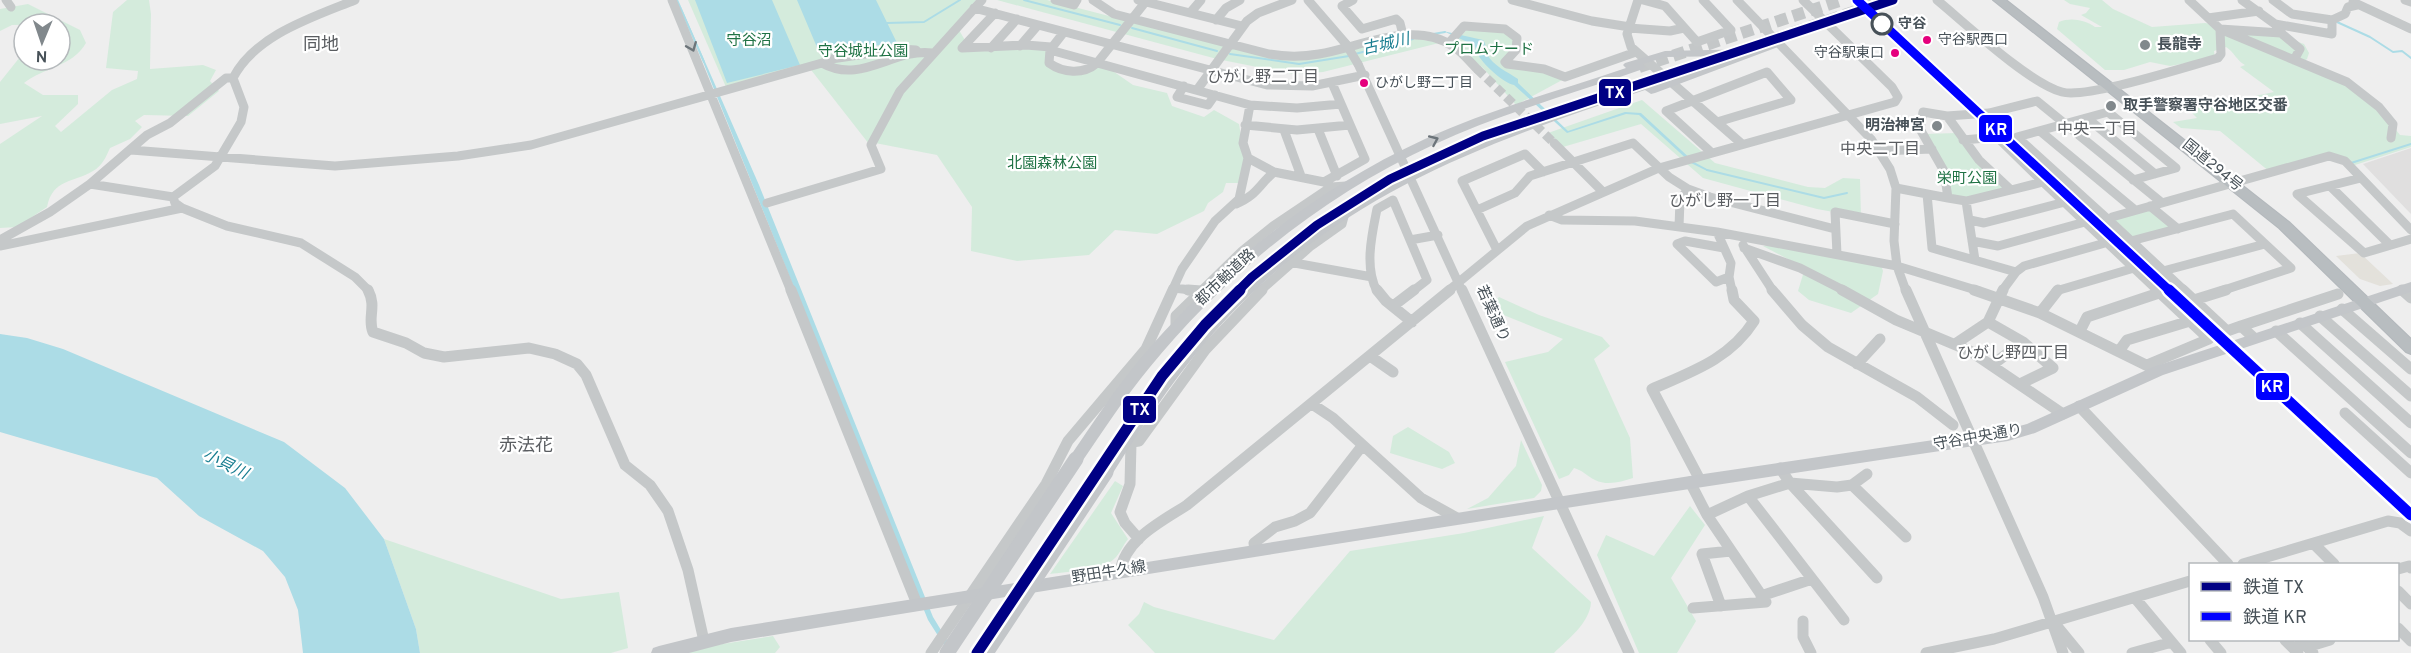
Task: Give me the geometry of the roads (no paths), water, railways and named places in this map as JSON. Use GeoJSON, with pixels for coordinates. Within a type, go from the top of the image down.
{"type":"FeatureCollection","features":[{"type":"Feature","properties":{"kind":"highway","name":"国道294号"},"geometry":{"type":"LineString","coordinates":[[1999,0],[2113,85]]}},
{"type":"Feature","properties":{"kind":"highway","name":"国道294号"},"geometry":{"type":"LineString","coordinates":[[2008,0],[2312,242],[2411,348]]}},
{"type":"Feature","properties":{"kind":"highway","name":"国道294号"},"geometry":{"type":"LineString","coordinates":[[2368,300],[2411,338]]}},
{"type":"Feature","properties":{"kind":"main road"},"geometry":{"type":"LineString","coordinates":[[1520,129],[1551,123],[1671,83],[1779,43]]}},
{"type":"Feature","properties":{"kind":"main road","name":"都市軸道路"},"geometry":{"type":"LineString","coordinates":[[944,642],[1131,381],[1176,328],[1203,298],[1263,244],[1319,202],[1342,181],[1467,126],[1640,60],[1674,53],[1754,52]]}},
{"type":"Feature","properties":{"kind":"main road","name":"都市軸道路"},"geometry":{"type":"LineString","coordinates":[[986,653],[1108,468],[1128,443],[1199,340],[1242,295],[1287,255],[1345,213],[1410,176],[1452,156],[1520,129],[1658,82]]}},
{"type":"Feature","properties":{"kind":"main road","name":"守谷中央通り"},"geometry":{"type":"LineString","coordinates":[[1560,502],[1974,440],[2030,429],[2153,368],[2254,339],[2368,300],[2408,292]]}},
{"type":"Feature","properties":{"kind":"main road","name":"野田牛久線"},"geometry":{"type":"LineString","coordinates":[[659,653],[704,641],[916,604],[1560,502]]}},
{"type":"Feature","properties":{"kind":"street"},"geometry":{"type":"LineString","coordinates":[[233,78],[243,61],[264,43],[355,0]]}},
{"type":"Feature","properties":{"kind":"street"},"geometry":{"type":"LineString","coordinates":[[672,0],[717,92],[916,604]]}},
{"type":"Feature","properties":{"kind":"street"},"geometry":{"type":"LineString","coordinates":[[767,203],[881,169],[872,148],[873,141],[900,91],[982,0]]}},
{"type":"Feature","properties":{"kind":"street"},"geometry":{"type":"LineString","coordinates":[[1055,0],[1074,5],[1077,0]]}},
{"type":"Feature","properties":{"kind":"street"},"geometry":{"type":"LineString","coordinates":[[1093,0],[1106,11],[1132,19],[1269,54],[1299,57],[1402,35],[1424,35],[1448,44],[1477,69]]}},
{"type":"Feature","properties":{"kind":"street"},"geometry":{"type":"LineString","coordinates":[[1190,13],[1201,0]]}},
{"type":"Feature","properties":{"kind":"street"},"geometry":{"type":"LineString","coordinates":[[1216,20],[1226,8],[1240,0]]}},
{"type":"Feature","properties":{"kind":"street"},"geometry":{"type":"LineString","coordinates":[[1197,90],[1242,26],[1272,3],[1292,0]]}},
{"type":"Feature","properties":{"kind":"street","name":"若葉通り"},"geometry":{"type":"LineString","coordinates":[[1308,0],[1346,44],[1365,75],[1629,653]]}},
{"type":"Feature","properties":{"kind":"street"},"geometry":{"type":"LineString","coordinates":[[1353,0],[1342,6],[1362,29],[1396,19],[1400,23],[1402,35]]}},
{"type":"Feature","properties":{"kind":"street"},"geometry":{"type":"LineString","coordinates":[[1512,0],[1607,24],[1670,31],[1684,28]]}},
{"type":"Feature","properties":{"kind":"street"},"geometry":{"type":"LineString","coordinates":[[1558,12],[1564,0]]}},
{"type":"Feature","properties":{"kind":"street"},"geometry":{"type":"LineString","coordinates":[[1703,0],[1731,30],[1697,42],[1665,6],[1641,0],[1629,27],[1628,39],[1640,60],[1693,101],[1742,144]]}},
{"type":"Feature","properties":{"kind":"street"},"geometry":{"type":"LineString","coordinates":[[1737,0],[1848,114],[1880,151],[1890,169],[1896,188],[1897,266],[1923,332],[1974,440],[2054,623],[2062,653]]}},
{"type":"Feature","properties":{"kind":"street"},"geometry":{"type":"LineString","coordinates":[[1937,0],[2037,81],[2050,88],[2070,93],[2113,85],[2218,58],[2222,54],[2220,29]]}},
{"type":"Feature","properties":{"kind":"street"},"geometry":{"type":"LineString","coordinates":[[2189,0],[2220,29],[2347,82],[2379,107],[2393,124],[2391,138]]}},
{"type":"Feature","properties":{"kind":"street"},"geometry":{"type":"LineString","coordinates":[[2242,0],[2275,24],[2281,33],[2300,49],[2295,60]]}},
{"type":"Feature","properties":{"kind":"street"},"geometry":{"type":"LineString","coordinates":[[2273,0],[2281,10],[2296,15],[2332,20],[2345,14],[2353,2],[2411,29]]}},
{"type":"Feature","properties":{"kind":"street"},"geometry":{"type":"LineString","coordinates":[[2405,0],[2411,2]]}},
{"type":"Feature","properties":{"kind":"street"},"geometry":{"type":"LineString","coordinates":[[1064,32],[1051,48],[1049,63],[1055,68],[1066,71],[1093,67],[1144,1],[1163,3],[1190,13],[1242,26]]}},
{"type":"Feature","properties":{"kind":"street"},"geometry":{"type":"LineString","coordinates":[[1120,572],[1121,559],[1127,549],[1139,538],[1187,505],[1312,404],[1460,283],[1518,231],[1602,191],[1659,168],[1848,114],[1889,105],[1897,99],[1897,93],[1808,1]]}},
{"type":"Feature","properties":{"kind":"street"},"geometry":{"type":"LineString","coordinates":[[974,8],[1275,86],[1298,87],[1332,83],[1365,75]]}},
{"type":"Feature","properties":{"kind":"street"},"geometry":{"type":"LineString","coordinates":[[2208,18],[2259,11]]}},
{"type":"Feature","properties":{"kind":"street"},"geometry":{"type":"LineString","coordinates":[[995,13],[962,48],[1020,46],[1051,48],[1250,105],[1297,108],[1341,104]]}},
{"type":"Feature","properties":{"kind":"street"},"geometry":{"type":"LineString","coordinates":[[991,48],[1017,19]]}},
{"type":"Feature","properties":{"kind":"street"},"geometry":{"type":"LineString","coordinates":[[2275,24],[2332,34],[2332,20]]}},
{"type":"Feature","properties":{"kind":"street"},"geometry":{"type":"LineString","coordinates":[[1020,46],[1038,25]]}},
{"type":"Feature","properties":{"kind":"street"},"geometry":{"type":"LineString","coordinates":[[2399,25],[2411,34]]}},
{"type":"Feature","properties":{"kind":"street"},"geometry":{"type":"LineString","coordinates":[[1448,44],[1464,26],[1505,29],[1516,38],[1517,50],[1516,55],[1505,62],[1507,64],[1548,70],[1565,77],[1640,60]]}},
{"type":"Feature","properties":{"kind":"street"},"geometry":{"type":"LineString","coordinates":[[2220,29],[2281,33]]}},
{"type":"Feature","properties":{"kind":"street"},"geometry":{"type":"LineString","coordinates":[[131,150],[335,166],[458,156],[531,145],[831,59],[900,49],[932,54]]}},
{"type":"Feature","properties":{"kind":"street"},"geometry":{"type":"LineString","coordinates":[[822,63],[834,70],[861,70],[917,51]]}},
{"type":"Feature","properties":{"kind":"street"},"geometry":{"type":"LineString","coordinates":[[1712,153],[1666,111],[1767,72],[1791,100],[1717,122]]}},
{"type":"Feature","properties":{"kind":"street"},"geometry":{"type":"LineString","coordinates":[[0,240],[50,212],[90,184],[147,135],[170,123],[225,78],[233,78]]}},
{"type":"Feature","properties":{"kind":"street"},"geometry":{"type":"LineString","coordinates":[[90,184],[173,197],[215,166],[244,114],[244,107],[233,78]]}},
{"type":"Feature","properties":{"kind":"street"},"geometry":{"type":"LineString","coordinates":[[1176,328],[1176,316],[1273,226],[1342,181],[1365,159],[1332,83]]}},
{"type":"Feature","properties":{"kind":"street"},"geometry":{"type":"LineString","coordinates":[[1184,86],[1176,97],[1208,105],[1215,95]]}},
{"type":"Feature","properties":{"kind":"street"},"geometry":{"type":"LineString","coordinates":[[1948,198],[1944,171],[1920,129],[1923,112],[1947,116],[1989,113],[2037,101],[2133,180],[2178,229]]}},
{"type":"Feature","properties":{"kind":"street"},"geometry":{"type":"LineString","coordinates":[[1236,204],[1241,194],[1248,158],[1243,143],[1250,105]]}},
{"type":"Feature","properties":{"kind":"street"},"geometry":{"type":"LineString","coordinates":[[2133,180],[2176,168],[2108,112],[2017,137],[2227,331],[2338,294]]}},
{"type":"Feature","properties":{"kind":"street"},"geometry":{"type":"LineString","coordinates":[[1947,116],[1979,160],[2011,190]]}},
{"type":"Feature","properties":{"kind":"street"},"geometry":{"type":"LineString","coordinates":[[2087,118],[2155,174]]}},
{"type":"Feature","properties":{"kind":"street"},"geometry":{"type":"LineString","coordinates":[[1245,125],[1284,130],[1350,125]]}},
{"type":"Feature","properties":{"kind":"street"},"geometry":{"type":"LineString","coordinates":[[1318,129],[1342,181]]}},
{"type":"Feature","properties":{"kind":"street"},"geometry":{"type":"LineString","coordinates":[[1284,130],[1301,176]]}},
{"type":"Feature","properties":{"kind":"street"},"geometry":{"type":"LineString","coordinates":[[2040,131],[2135,210]]}},
{"type":"Feature","properties":{"kind":"street"},"geometry":{"type":"LineString","coordinates":[[1549,215],[1562,220],[1616,220],[1717,232],[1897,266],[1998,297],[2040,313],[2153,368],[2209,339],[2162,292],[2105,243],[1997,137],[1964,140]]}},
{"type":"Feature","properties":{"kind":"street"},"geometry":{"type":"LineString","coordinates":[[1554,143],[1602,191]]}},
{"type":"Feature","properties":{"kind":"street"},"geometry":{"type":"LineString","coordinates":[[1477,210],[1515,193],[1527,178],[1572,161],[1633,143],[1659,168],[1688,189],[1835,230]]}},
{"type":"Feature","properties":{"kind":"street"},"geometry":{"type":"LineString","coordinates":[[1880,151],[1932,149]]}},
{"type":"Feature","properties":{"kind":"street"},"geometry":{"type":"LineString","coordinates":[[1497,249],[1462,181],[1525,154],[1543,172]]}},
{"type":"Feature","properties":{"kind":"street"},"geometry":{"type":"LineString","coordinates":[[2111,222],[2112,217],[2135,210],[2330,156],[2345,161],[2411,230]]}},
{"type":"Feature","properties":{"kind":"street"},"geometry":{"type":"LineString","coordinates":[[1248,158],[1274,172],[1324,182],[1342,181]]}},
{"type":"Feature","properties":{"kind":"street"},"geometry":{"type":"LineString","coordinates":[[931,653],[944,642],[969,596],[1046,484],[1068,441],[1146,349],[1182,269],[1204,235],[1215,221],[1236,204],[1254,197],[1263,182],[1274,172]]}},
{"type":"Feature","properties":{"kind":"street"},"geometry":{"type":"LineString","coordinates":[[2361,178],[2297,195],[2364,254],[2411,239]]}},
{"type":"Feature","properties":{"kind":"street"},"geometry":{"type":"LineString","coordinates":[[1896,188],[1966,201],[2043,182]]}},
{"type":"Feature","properties":{"kind":"street"},"geometry":{"type":"LineString","coordinates":[[2330,186],[2390,245]]}},
{"type":"Feature","properties":{"kind":"street"},"geometry":{"type":"LineString","coordinates":[[1679,227],[1680,200],[1688,189]]}},
{"type":"Feature","properties":{"kind":"street"},"geometry":{"type":"LineString","coordinates":[[1927,194],[1932,248],[2016,272]]}},
{"type":"Feature","properties":{"kind":"street"},"geometry":{"type":"LineString","coordinates":[[173,197],[175,203],[182,208],[242,231],[293,240],[353,274],[362,280],[373,298],[370,328],[424,353],[454,357],[530,348],[555,354],[581,368],[625,465],[650,485],[668,511],[688,570],[704,641]]}},
{"type":"Feature","properties":{"kind":"street"},"geometry":{"type":"LineString","coordinates":[[1393,306],[1427,280],[1393,200],[1377,209],[1372,235],[1372,277],[1378,294],[1412,322]]}},
{"type":"Feature","properties":{"kind":"street"},"geometry":{"type":"LineString","coordinates":[[1966,201],[1975,260]]}},
{"type":"Feature","properties":{"kind":"street"},"geometry":{"type":"LineString","coordinates":[[1970,220],[1984,223],[2065,202]]}},
{"type":"Feature","properties":{"kind":"street"},"geometry":{"type":"LineString","coordinates":[[0,246],[182,208]]}},
{"type":"Feature","properties":{"kind":"street"},"geometry":{"type":"LineString","coordinates":[[1837,254],[1835,212],[1895,224]]}},
{"type":"Feature","properties":{"kind":"street"},"geometry":{"type":"LineString","coordinates":[[1139,538],[1125,523],[1120,512],[1130,484],[1132,470],[1128,443],[1138,441],[1162,393],[1212,338],[1289,262],[1342,224],[1345,213]]}},
{"type":"Feature","properties":{"kind":"street"},"geometry":{"type":"LineString","coordinates":[[2131,241],[2233,214],[2291,268],[2194,300]]}},
{"type":"Feature","properties":{"kind":"street"},"geometry":{"type":"LineString","coordinates":[[1972,241],[1998,246],[2085,222]]}},
{"type":"Feature","properties":{"kind":"street"},"geometry":{"type":"LineString","coordinates":[[1693,608],[1766,602],[1707,515],[1695,481],[1652,389],[1724,356],[1748,333],[1754,321],[1734,300],[1730,277],[1731,263],[1717,232]]}},
{"type":"Feature","properties":{"kind":"street"},"geometry":{"type":"LineString","coordinates":[[1410,240],[1438,235]]}},
{"type":"Feature","properties":{"kind":"street"},"geometry":{"type":"LineString","coordinates":[[1737,236],[1761,276],[1788,309],[1829,348],[1917,397],[1953,425]]}},
{"type":"Feature","properties":{"kind":"street"},"geometry":{"type":"LineString","coordinates":[[1724,248],[1685,241],[1677,244],[1716,282],[1730,277]]}},
{"type":"Feature","properties":{"kind":"street"},"geometry":{"type":"LineString","coordinates":[[1955,344],[1988,322],[1998,297],[2016,272],[2024,266],[2105,243]]}},
{"type":"Feature","properties":{"kind":"street"},"geometry":{"type":"LineString","coordinates":[[2163,271],[2265,244]]}},
{"type":"Feature","properties":{"kind":"street"},"geometry":{"type":"LineString","coordinates":[[1744,248],[1770,255],[1872,304],[1888,315],[1923,332],[1955,344],[1992,365],[2062,414]]}},
{"type":"Feature","properties":{"kind":"street"},"geometry":{"type":"LineString","coordinates":[[1289,262],[1372,277]]}},
{"type":"Feature","properties":{"kind":"street"},"geometry":{"type":"LineString","coordinates":[[2040,313],[2057,290],[2134,268]]}},
{"type":"Feature","properties":{"kind":"street"},"geometry":{"type":"LineString","coordinates":[[1173,288],[1201,291]]}},
{"type":"Feature","properties":{"kind":"street"},"geometry":{"type":"LineString","coordinates":[[2080,331],[2087,316],[2162,292]]}},
{"type":"Feature","properties":{"kind":"street"},"geometry":{"type":"LineString","coordinates":[[2342,309],[2411,369]]}},
{"type":"Feature","properties":{"kind":"street"},"geometry":{"type":"LineString","coordinates":[[2320,316],[2411,396]]}},
{"type":"Feature","properties":{"kind":"street"},"geometry":{"type":"LineString","coordinates":[[2119,351],[2127,340],[2190,321]]}},
{"type":"Feature","properties":{"kind":"street"},"geometry":{"type":"LineString","coordinates":[[1988,322],[2022,342],[2053,368],[2020,384]]}},
{"type":"Feature","properties":{"kind":"street"},"geometry":{"type":"LineString","coordinates":[[2300,323],[2411,423]]}},
{"type":"Feature","properties":{"kind":"street"},"geometry":{"type":"LineString","coordinates":[[2241,326],[2254,339]]}},
{"type":"Feature","properties":{"kind":"street"},"geometry":{"type":"LineString","coordinates":[[2276,331],[2411,453]]}},
{"type":"Feature","properties":{"kind":"street"},"geometry":{"type":"LineString","coordinates":[[1857,364],[1880,339]]}},
{"type":"Feature","properties":{"kind":"street"},"geometry":{"type":"LineString","coordinates":[[1992,365],[2022,342]]}},
{"type":"Feature","properties":{"kind":"street"},"geometry":{"type":"LineString","coordinates":[[1370,356],[1393,372]]}},
{"type":"Feature","properties":{"kind":"street"},"geometry":{"type":"LineString","coordinates":[[1312,404],[1333,418],[1421,498],[1457,518]]}},
{"type":"Feature","properties":{"kind":"street"},"geometry":{"type":"LineString","coordinates":[[2079,406],[2227,563]]}},
{"type":"Feature","properties":{"kind":"street"},"geometry":{"type":"LineString","coordinates":[[2345,413],[2411,473]]}},
{"type":"Feature","properties":{"kind":"street"},"geometry":{"type":"LineString","coordinates":[[1256,550],[1254,543],[1275,527],[1295,521],[1310,513],[1362,446]]}},
{"type":"Feature","properties":{"kind":"street"},"geometry":{"type":"LineString","coordinates":[[1108,468],[1122,463],[1132,470]]}},
{"type":"Feature","properties":{"kind":"street"},"geometry":{"type":"LineString","coordinates":[[1780,468],[1790,483],[1877,578]]}},
{"type":"Feature","properties":{"kind":"street"},"geometry":{"type":"LineString","coordinates":[[1707,515],[1748,496],[1790,483],[1837,487],[1852,485],[1867,474]]}},
{"type":"Feature","properties":{"kind":"street"},"geometry":{"type":"LineString","coordinates":[[1852,485],[1906,537]]}},
{"type":"Feature","properties":{"kind":"street"},"geometry":{"type":"LineString","coordinates":[[1748,496],[1844,620]]}},
{"type":"Feature","properties":{"kind":"street"},"geometry":{"type":"LineString","coordinates":[[2247,563],[2388,521],[2400,523],[2411,531]]}},
{"type":"Feature","properties":{"kind":"street"},"geometry":{"type":"LineString","coordinates":[[2314,544],[2333,563]]}},
{"type":"Feature","properties":{"kind":"street"},"geometry":{"type":"LineString","coordinates":[[1721,606],[1702,554],[1731,551]]}},
{"type":"Feature","properties":{"kind":"street"},"geometry":{"type":"LineString","coordinates":[[1761,596],[1812,579]]}},
{"type":"Feature","properties":{"kind":"street"},"geometry":{"type":"LineString","coordinates":[[1935,652],[2054,623],[2189,581]]}},
{"type":"Feature","properties":{"kind":"street"},"geometry":{"type":"LineString","coordinates":[[2399,593],[2411,604]]}},
{"type":"Feature","properties":{"kind":"street"},"geometry":{"type":"LineString","coordinates":[[2135,598],[2181,653]]}},
{"type":"Feature","properties":{"kind":"street"},"geometry":{"type":"LineString","coordinates":[[1803,621],[1803,637],[1811,653]]}},
{"type":"Feature","properties":{"kind":"street"},"geometry":{"type":"LineString","coordinates":[[2054,623],[2079,653]]}},
{"type":"Feature","properties":{"kind":"street"},"geometry":{"type":"LineString","coordinates":[[2399,630],[2411,641]]}},
{"type":"Feature","properties":{"kind":"street"},"geometry":{"type":"LineString","coordinates":[[2212,641],[2222,653]]}},
{"type":"Feature","properties":{"kind":"street"},"geometry":{"type":"LineString","coordinates":[[2288,641],[2302,650],[2325,641]]}},
{"type":"Feature","properties":{"kind":"street"},"geometry":{"type":"LineString","coordinates":[[2132,653],[2172,642]]}},
{"type":"Feature","properties":{"kind":"water"},"geometry":{"type":"Polygon","coordinates":[[[678,0],[759,185],[933,617],[955,653],[949,653],[928,620],[678,0]]]}},
{"type":"Feature","properties":{"kind":"water","name":"守谷沼"},"geometry":{"type":"Polygon","coordinates":[[[695,0],[772,0],[800,65],[727,83],[695,0]]]}},
{"type":"Feature","properties":{"kind":"water"},"geometry":{"type":"Polygon","coordinates":[[[797,0],[876,0],[897,43],[819,52],[797,0]]]}},
{"type":"Feature","properties":{"kind":"water"},"geometry":{"type":"Polygon","coordinates":[[[1443,31],[1483,40],[1487,54],[1493,62],[1518,79],[1518,83],[1568,131],[1625,112],[1641,113],[1694,162],[1707,171],[1691,163],[1639,115],[1626,114],[1567,133],[1514,85],[1488,68],[1474,45],[1443,31]]]}},
{"type":"Feature","properties":{"kind":"water","name":"小貝川"},"geometry":{"type":"Polygon","coordinates":[[[0,334],[27,338],[63,349],[284,442],[345,488],[384,539],[416,629],[420,653],[303,653],[298,610],[285,577],[263,551],[199,516],[157,478],[0,432],[0,334]]]}},
{"type":"Feature","properties":{"kind":"waterway"},"geometry":{"type":"LineString","coordinates":[[677,0],[704,62]]}},
{"type":"Feature","properties":{"kind":"waterway","name":"古城川"},"geometry":{"type":"LineString","coordinates":[[887,23],[924,22],[960,0]]}},
{"type":"Feature","properties":{"kind":"waterway","name":"古城川"},"geometry":{"type":"LineString","coordinates":[[1024,0],[1120,25]]}},
{"type":"Feature","properties":{"kind":"waterway"},"geometry":{"type":"LineString","coordinates":[[2337,22],[2370,37],[2393,52],[2402,51],[2411,58]]}},
{"type":"Feature","properties":{"kind":"waterway","name":"古城川"},"geometry":{"type":"LineString","coordinates":[[1132,28],[1217,51]]}},
{"type":"Feature","properties":{"kind":"waterway","name":"古城川"},"geometry":{"type":"LineString","coordinates":[[1433,34],[1445,32]]}},
{"type":"Feature","properties":{"kind":"waterway","name":"古城川"},"geometry":{"type":"LineString","coordinates":[[1355,54],[1413,39]]}},
{"type":"Feature","properties":{"kind":"waterway","name":"古城川"},"geometry":{"type":"LineString","coordinates":[[1230,54],[1299,64],[1349,56]]}},
{"type":"Feature","properties":{"kind":"waterway"},"geometry":{"type":"LineString","coordinates":[[2351,163],[2411,144]]}},
{"type":"Feature","properties":{"kind":"waterway","name":"古城川"},"geometry":{"type":"LineString","coordinates":[[1707,170],[1824,198],[1847,193]]}},
{"type":"Feature","properties":{"kind":"tunnel"},"geometry":{"type":"LineString","coordinates":[[1639,67],[1842,0]]}},
{"type":"Feature","properties":{"kind":"tunnel"},"geometry":{"type":"LineString","coordinates":[[1658,82],[1716,59],[1888,0]]}},
{"type":"Feature","properties":{"kind":"tunnel"},"geometry":{"type":"LineString","coordinates":[[1477,69],[1554,143]]}},
{"type":"Feature","properties":{"kind":"rail line","name":"KR"},"geometry":{"type":"LineString","coordinates":[[1857,0],[2411,515]]}},
{"type":"Feature","properties":{"kind":"rail line","name":"TX"},"geometry":{"type":"LineString","coordinates":[[977,653],[1162,376],[1205,325],[1252,277],[1317,225],[1390,179],[1483,136],[1893,0]]}},
{"type":"Feature","properties":{"kind":"place","name":"守谷"},"geometry":{"type":"Point","coordinates":[1882,24]}},
{"type":"Feature","properties":{"kind":"place","name":"守谷駅西口"},"geometry":{"type":"Point","coordinates":[1927,40]}},
{"type":"Feature","properties":{"kind":"place","name":"長龍寺"},"geometry":{"type":"Point","coordinates":[2145,45]}},
{"type":"Feature","properties":{"kind":"place","name":"守谷駅東口"},"geometry":{"type":"Point","coordinates":[1895,53]}},
{"type":"Feature","properties":{"kind":"place","name":"ひがし野二丁目"},"geometry":{"type":"Point","coordinates":[1364,83]}},
{"type":"Feature","properties":{"kind":"place","name":"取手警察署守谷地区交番"},"geometry":{"type":"Point","coordinates":[2111,106]}},
{"type":"Feature","properties":{"kind":"place","name":"明治神宮"},"geometry":{"type":"Point","coordinates":[1937,126]}},
{"type":"Feature","properties":{"kind":"district","name":"同地"},"geometry":{"type":"Point","coordinates":[321,45]}},
{"type":"Feature","properties":{"kind":"district","name":"ひがし野二丁目"},"geometry":{"type":"Point","coordinates":[1263,78]}},
{"type":"Feature","properties":{"kind":"district","name":"中央一丁目"},"geometry":{"type":"Point","coordinates":[2097,130]}},
{"type":"Feature","properties":{"kind":"district","name":"中央二丁目"},"geometry":{"type":"Point","coordinates":[1880,150]}},
{"type":"Feature","properties":{"kind":"district","name":"ひがし野一丁目"},"geometry":{"type":"Point","coordinates":[1725,202]}},
{"type":"Feature","properties":{"kind":"district","name":"ひがし野四丁目"},"geometry":{"type":"Point","coordinates":[2013,354]}},
{"type":"Feature","properties":{"kind":"district","name":"赤法花"},"geometry":{"type":"Point","coordinates":[526,446]}},
{"type":"Feature","properties":{"kind":"park label","name":"プロムナード"},"geometry":{"type":"Point","coordinates":[1489,50]}},
{"type":"Feature","properties":{"kind":"park label","name":"守谷城址公園"},"geometry":{"type":"Point","coordinates":[863,52]}},
{"type":"Feature","properties":{"kind":"park label","name":"北園森林公園"},"geometry":{"type":"Point","coordinates":[1052,164]}},
{"type":"Feature","properties":{"kind":"park label","name":"栄町公園"},"geometry":{"type":"Point","coordinates":[1967,179]}}]}
